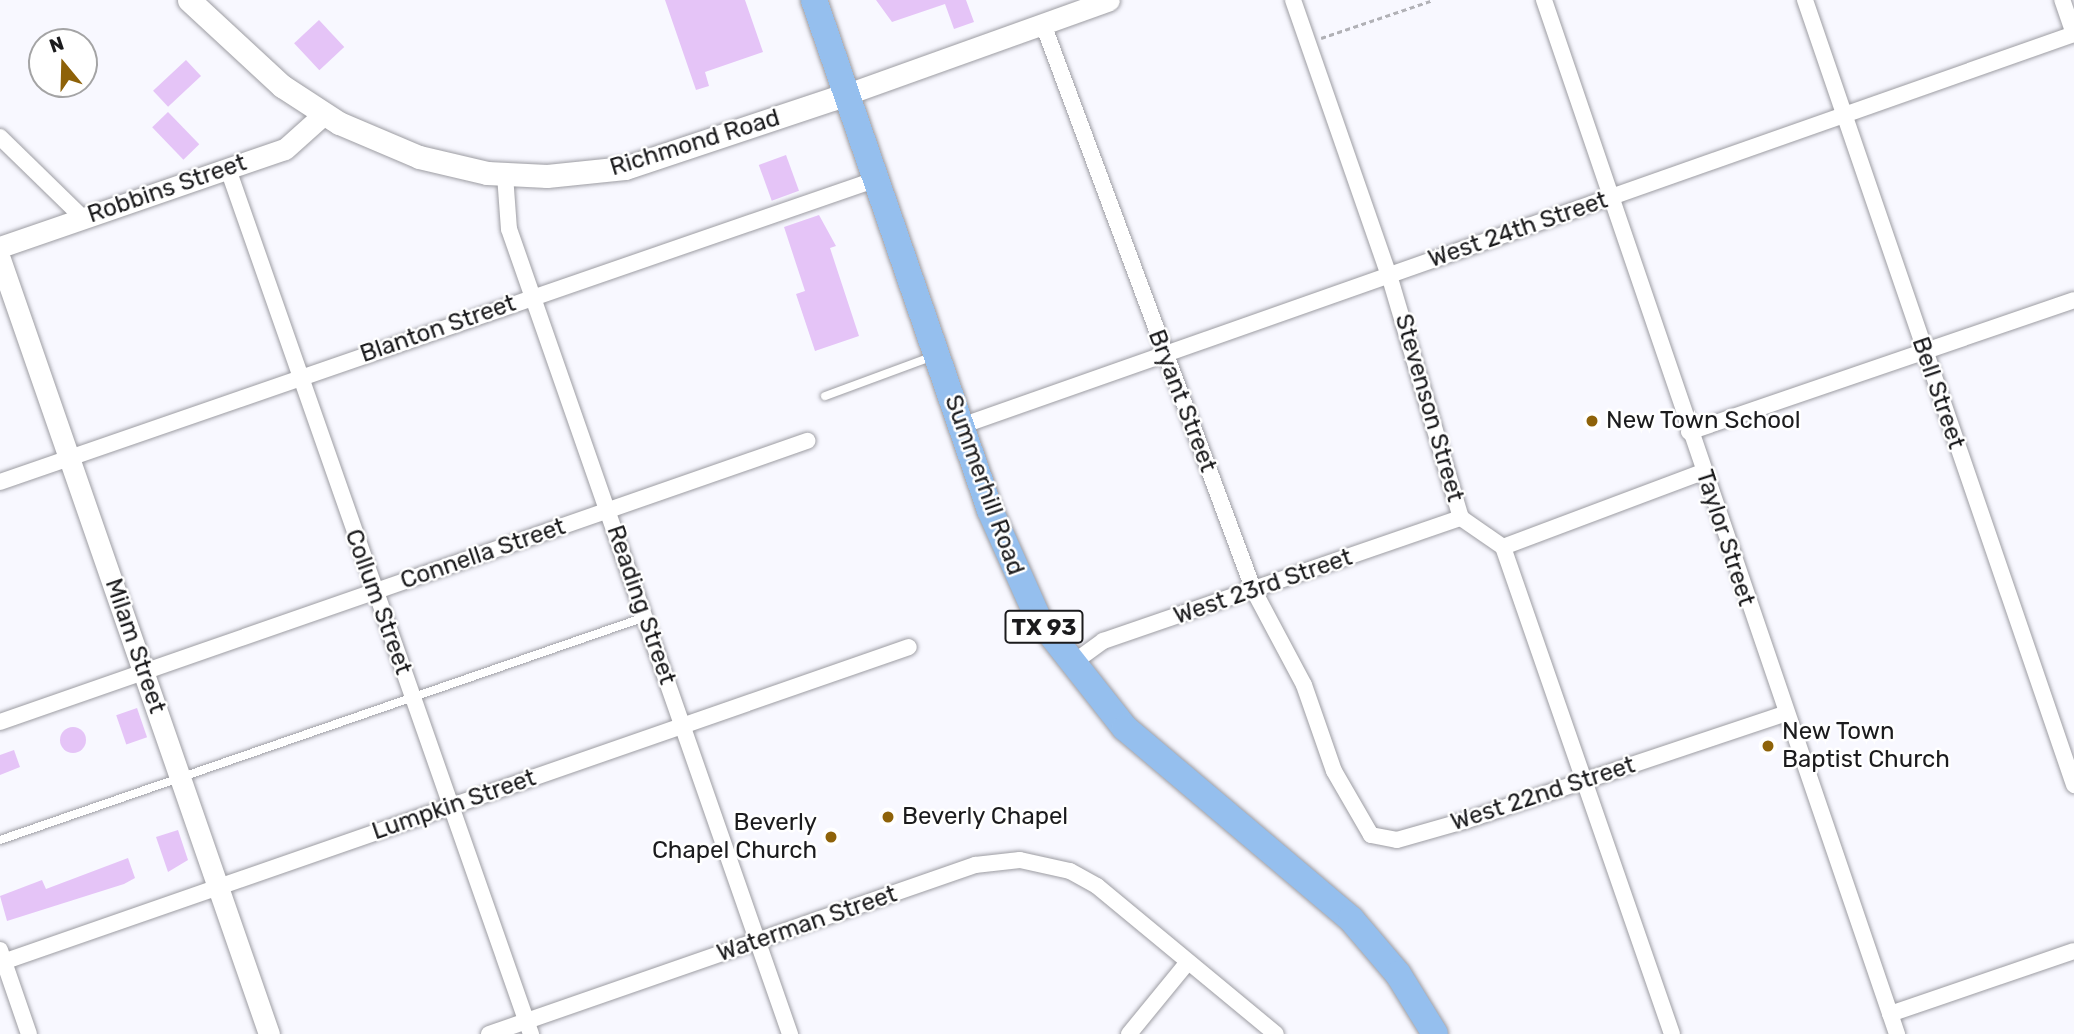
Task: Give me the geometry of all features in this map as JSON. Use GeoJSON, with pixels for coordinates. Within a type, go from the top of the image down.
{"type":"FeatureCollection","features":[{"type":"Feature","properties":{"kind":"main road","name":"Richmond Road"},"geometry":{"type":"LineString","coordinates":[[189,0],[248,57],[324,114],[397,150],[505,175],[625,168],[847,94]]}},
{"type":"Feature","properties":{"kind":"main road","name":"Summerhill Road"},"geometry":{"type":"LineString","coordinates":[[814,0],[1013,569],[1070,665],[1141,743],[1351,919],[1398,974],[1435,1034]]}},
{"type":"Feature","properties":{"kind":"street","name":"Richmond Road"},"geometry":{"type":"LineString","coordinates":[[847,94],[1109,0]]}},
{"type":"Feature","properties":{"kind":"street","name":"Stevenson Street"},"geometry":{"type":"LineString","coordinates":[[1293,0],[1390,275],[1461,518],[1503,547]]}},
{"type":"Feature","properties":{"kind":"street","name":"Taylor Street"},"geometry":{"type":"LineString","coordinates":[[1544,0],[1784,714],[1897,1034]]}},
{"type":"Feature","properties":{"kind":"street","name":"Bell Street"},"geometry":{"type":"LineString","coordinates":[[1805,0],[2074,785]]}},
{"type":"Feature","properties":{"kind":"street"},"geometry":{"type":"LineString","coordinates":[[2062,0],[2074,34]]}},
{"type":"Feature","properties":{"kind":"street","name":"Bryant Street"},"geometry":{"type":"LineString","coordinates":[[1043,24],[1254,591],[1304,685],[1334,771]]}},
{"type":"Feature","properties":{"kind":"street","name":"West 24th Street"},"geometry":{"type":"LineString","coordinates":[[961,426],[2074,34]]}},
{"type":"Feature","properties":{"kind":"street","name":"Robbins Street"},"geometry":{"type":"LineString","coordinates":[[0,247],[293,145],[324,114]]}},
{"type":"Feature","properties":{"kind":"street"},"geometry":{"type":"LineString","coordinates":[[0,137],[83,218]]}},
{"type":"Feature","properties":{"kind":"street","name":"Collum Street"},"geometry":{"type":"LineString","coordinates":[[228,169],[374,592],[529,1027]]}},
{"type":"Feature","properties":{"kind":"street","name":"Reading Street"},"geometry":{"type":"LineString","coordinates":[[505,175],[505,215],[531,296],[790,1034]]}},
{"type":"Feature","properties":{"kind":"street","name":"Blanton Street"},"geometry":{"type":"LineString","coordinates":[[0,482],[531,296],[877,179]]}},
{"type":"Feature","properties":{"kind":"street","name":"Milam Street"},"geometry":{"type":"LineString","coordinates":[[0,259],[269,1034]]}},
{"type":"Feature","properties":{"kind":"street"},"geometry":{"type":"LineString","coordinates":[[1689,432],[2074,300]]}},
{"type":"Feature","properties":{"kind":"street","name":"Connella Street"},"geometry":{"type":"LineString","coordinates":[[0,722],[807,441]]}},
{"type":"Feature","properties":{"kind":"street"},"geometry":{"type":"LineString","coordinates":[[1672,1034],[1503,547],[1703,472]]}},
{"type":"Feature","properties":{"kind":"street","name":"West 23rd Street"},"geometry":{"type":"LineString","coordinates":[[1070,665],[1103,641],[1461,518]]}},
{"type":"Feature","properties":{"kind":"street","name":"Lumpkin Street"},"geometry":{"type":"LineString","coordinates":[[1,958],[909,647]]}},
{"type":"Feature","properties":{"kind":"street","name":"West 22nd Street"},"geometry":{"type":"LineString","coordinates":[[1334,771],[1371,835],[1398,840],[1586,781],[1784,714]]}},
{"type":"Feature","properties":{"kind":"street","name":"Waterman Street"},"geometry":{"type":"LineString","coordinates":[[489,1034],[529,1027],[975,865],[1020,860],[1070,871],[1122,906],[1276,1034]]}},
{"type":"Feature","properties":{"kind":"street"},"geometry":{"type":"LineString","coordinates":[[1890,1014],[2074,951]]}},
{"type":"Feature","properties":{"kind":"street"},"geometry":{"type":"LineString","coordinates":[[1,958],[29,1034]]}},
{"type":"Feature","properties":{"kind":"street"},"geometry":{"type":"LineString","coordinates":[[1129,1034],[1188,962]]}},
{"type":"Feature","properties":{"kind":"lane"},"geometry":{"type":"LineString","coordinates":[[825,396],[937,355]]}},
{"type":"Feature","properties":{"kind":"lane"},"geometry":{"type":"LineString","coordinates":[[0,840],[645,617]]}},
{"type":"Feature","properties":{"kind":"path"},"geometry":{"type":"LineString","coordinates":[[1308,42],[1433,0]]}},
{"type":"Feature","properties":{"kind":"building"},"geometry":{"type":"Polygon","coordinates":[[[665,0],[745,0],[763,52],[705,72],[709,86],[696,90],[665,0]]]}},
{"type":"Feature","properties":{"kind":"building"},"geometry":{"type":"Polygon","coordinates":[[[876,0],[966,0],[974,22],[954,29],[945,4],[892,22],[876,0]]]}},
{"type":"Feature","properties":{"kind":"building"},"geometry":{"type":"Polygon","coordinates":[[[319,20],[344,47],[319,70],[294,43],[319,20]]]}},
{"type":"Feature","properties":{"kind":"building"},"geometry":{"type":"Polygon","coordinates":[[[186,60],[201,76],[168,107],[153,91],[186,60]]]}},
{"type":"Feature","properties":{"kind":"building"},"geometry":{"type":"Polygon","coordinates":[[[168,112],[199,144],[183,160],[152,127],[168,112]]]}},
{"type":"Feature","properties":{"kind":"building"},"geometry":{"type":"Polygon","coordinates":[[[786,155],[799,191],[772,201],[759,165],[786,155]]]}},
{"type":"Feature","properties":{"kind":"building"},"geometry":{"type":"Polygon","coordinates":[[[819,215],[836,246],[830,248],[859,336],[815,351],[796,294],[805,291],[784,227],[819,215]]]}},
{"type":"Feature","properties":{"kind":"building"},"geometry":{"type":"Polygon","coordinates":[[[137,708],[147,737],[126,744],[116,715],[137,708]]]}},
{"type":"Feature","properties":{"kind":"building"},"geometry":{"type":"Polygon","coordinates":[[[73,727],[82,731],[86,740],[82,749],[73,753],[64,749],[60,740],[64,731],[73,727]]]}},
{"type":"Feature","properties":{"kind":"building"},"geometry":{"type":"Polygon","coordinates":[[[14,750],[20,767],[0,775],[0,755],[14,750]]]}},
{"type":"Feature","properties":{"kind":"building"},"geometry":{"type":"Polygon","coordinates":[[[178,830],[188,860],[168,872],[156,837],[178,830]]]}},
{"type":"Feature","properties":{"kind":"building"},"geometry":{"type":"Polygon","coordinates":[[[128,858],[135,878],[124,884],[7,921],[0,896],[42,880],[46,889],[128,858]]]}},
{"type":"Feature","properties":{"kind":"place","name":"New Town School"},"geometry":{"type":"Point","coordinates":[1592,421]}},
{"type":"Feature","properties":{"kind":"place","name":"New Town Baptist Church"},"geometry":{"type":"Point","coordinates":[1768,746]}},
{"type":"Feature","properties":{"kind":"place","name":"Beverly Chapel"},"geometry":{"type":"Point","coordinates":[888,817]}},
{"type":"Feature","properties":{"kind":"place","name":"Beverly Chapel Church"},"geometry":{"type":"Point","coordinates":[831,837]}}]}
